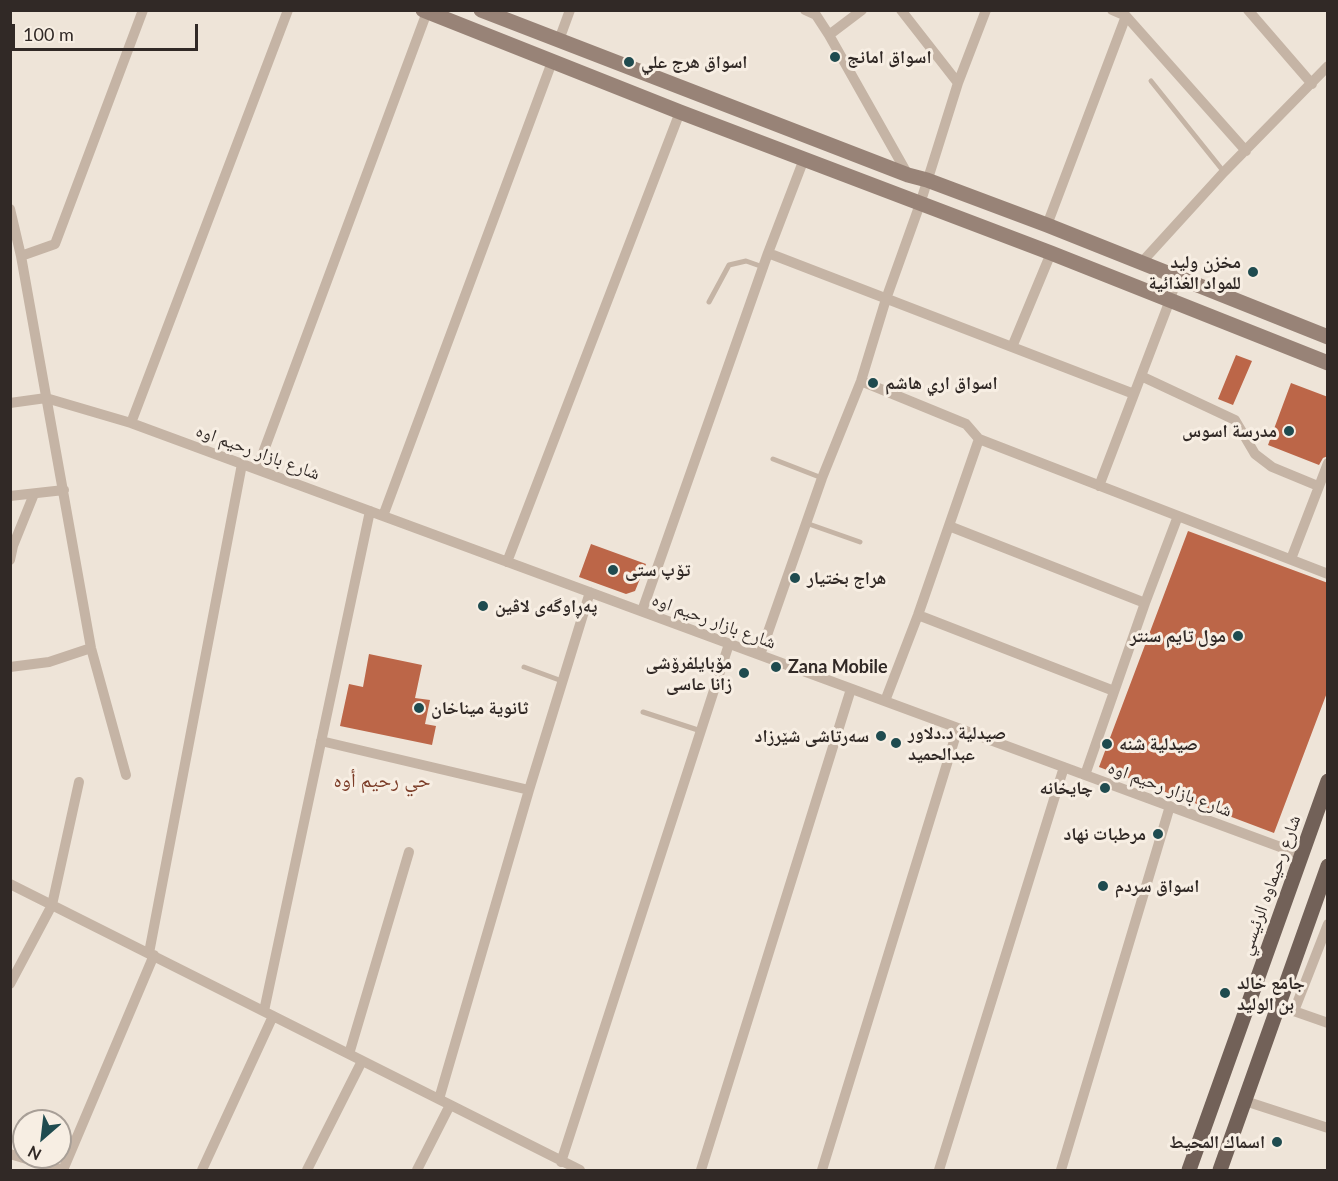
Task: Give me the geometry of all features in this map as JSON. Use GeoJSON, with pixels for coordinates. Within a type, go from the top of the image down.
{"type":"FeatureCollection","features":[{"type":"Feature","properties":{"kind":"main road","name":"شارع رحيماوه الرئيسي"},"geometry":{"type":"LineString","coordinates":[[1190,1170],[1328,781]]}},
{"type":"Feature","properties":{"kind":"main road"},"geometry":{"type":"LineString","coordinates":[[1220,1170],[1328,866]]}},
{"type":"Feature","properties":{"kind":"street"},"geometry":{"type":"LineString","coordinates":[[21,256],[56,244],[143,10]]}},
{"type":"Feature","properties":{"kind":"street"},"geometry":{"type":"LineString","coordinates":[[131,423],[288,10]]}},
{"type":"Feature","properties":{"kind":"street"},"geometry":{"type":"LineString","coordinates":[[481,10],[908,175],[1047,225],[1328,337]]}},
{"type":"Feature","properties":{"kind":"street"},"geometry":{"type":"LineString","coordinates":[[559,40],[570,10]]}},
{"type":"Feature","properties":{"kind":"street"},"geometry":{"type":"LineString","coordinates":[[805,10],[816,15],[829,35],[908,175]]}},
{"type":"Feature","properties":{"kind":"street"},"geometry":{"type":"LineString","coordinates":[[829,35],[862,10]]}},
{"type":"Feature","properties":{"kind":"street"},"geometry":{"type":"LineString","coordinates":[[901,10],[958,83]]}},
{"type":"Feature","properties":{"kind":"street"},"geometry":{"type":"LineString","coordinates":[[760,655],[822,478],[861,381],[958,83],[986,10]]}},
{"type":"Feature","properties":{"kind":"street"},"geometry":{"type":"LineString","coordinates":[[1112,10],[1126,16],[1246,151]]}},
{"type":"Feature","properties":{"kind":"street"},"geometry":{"type":"LineString","coordinates":[[1248,10],[1312,84]]}},
{"type":"Feature","properties":{"kind":"street"},"geometry":{"type":"LineString","coordinates":[[257,469],[425,11],[680,112],[1052,253],[1328,363]]}},
{"type":"Feature","properties":{"kind":"street"},"geometry":{"type":"LineString","coordinates":[[1047,225],[1126,16]]}},
{"type":"Feature","properties":{"kind":"street"},"geometry":{"type":"LineString","coordinates":[[498,40],[504,20]]}},
{"type":"Feature","properties":{"kind":"street"},"geometry":{"type":"LineString","coordinates":[[383,516],[552,62]]}},
{"type":"Feature","properties":{"kind":"street"},"geometry":{"type":"LineString","coordinates":[[1141,263],[1224,172],[1328,66]]}},
{"type":"Feature","properties":{"kind":"street"},"geometry":{"type":"LineString","coordinates":[[507,562],[680,112]]}},
{"type":"Feature","properties":{"kind":"street"},"geometry":{"type":"LineString","coordinates":[[642,611],[768,253],[804,159]]}},
{"type":"Feature","properties":{"kind":"street"},"geometry":{"type":"LineString","coordinates":[[10,208],[21,256],[91,648],[126,775]]}},
{"type":"Feature","properties":{"kind":"street"},"geometry":{"type":"LineString","coordinates":[[768,253],[1134,394]]}},
{"type":"Feature","properties":{"kind":"street"},"geometry":{"type":"LineString","coordinates":[[1012,347],[1052,253]]}},
{"type":"Feature","properties":{"kind":"street"},"geometry":{"type":"LineString","coordinates":[[1099,486],[1177,277]]}},
{"type":"Feature","properties":{"kind":"street"},"geometry":{"type":"LineString","coordinates":[[1141,376],[1236,420],[1255,454],[1272,467],[1318,486]]}},
{"type":"Feature","properties":{"kind":"street"},"geometry":{"type":"LineString","coordinates":[[861,381],[966,424],[979,439],[1328,574]]}},
{"type":"Feature","properties":{"kind":"street"},"geometry":{"type":"LineString","coordinates":[[10,403],[46,398]]}},
{"type":"Feature","properties":{"kind":"street","name":"شارع بازار رحيم اوه"},"geometry":{"type":"LineString","coordinates":[[46,398],[131,423],[1302,855]]}},
{"type":"Feature","properties":{"kind":"street"},"geometry":{"type":"LineString","coordinates":[[885,701],[918,615],[979,439]]}},
{"type":"Feature","properties":{"kind":"street"},"geometry":{"type":"LineString","coordinates":[[1291,559],[1328,463]]}},
{"type":"Feature","properties":{"kind":"street"},"geometry":{"type":"LineString","coordinates":[[10,1154],[63,1170],[152,954],[242,464]]}},
{"type":"Feature","properties":{"kind":"street"},"geometry":{"type":"LineString","coordinates":[[10,496],[64,490]]}},
{"type":"Feature","properties":{"kind":"street"},"geometry":{"type":"LineString","coordinates":[[10,560],[13,546],[34,494]]}},
{"type":"Feature","properties":{"kind":"street"},"geometry":{"type":"LineString","coordinates":[[202,1170],[268,1014],[321,741],[370,511]]}},
{"type":"Feature","properties":{"kind":"street"},"geometry":{"type":"LineString","coordinates":[[1085,775],[1178,516]]}},
{"type":"Feature","properties":{"kind":"street"},"geometry":{"type":"LineString","coordinates":[[949,526],[1145,603]]}},
{"type":"Feature","properties":{"kind":"street"},"geometry":{"type":"LineString","coordinates":[[417,1170],[445,1102],[529,790],[590,592]]}},
{"type":"Feature","properties":{"kind":"street"},"geometry":{"type":"LineString","coordinates":[[918,615],[1114,691]]}},
{"type":"Feature","properties":{"kind":"street"},"geometry":{"type":"LineString","coordinates":[[564,1165],[729,644]]}},
{"type":"Feature","properties":{"kind":"street"},"geometry":{"type":"LineString","coordinates":[[10,667],[49,662],[91,648]]}},
{"type":"Feature","properties":{"kind":"street"},"geometry":{"type":"LineString","coordinates":[[702,1170],[851,689]]}},
{"type":"Feature","properties":{"kind":"street"},"geometry":{"type":"LineString","coordinates":[[822,1170],[958,728]]}},
{"type":"Feature","properties":{"kind":"street"},"geometry":{"type":"LineString","coordinates":[[321,741],[529,790]]}},
{"type":"Feature","properties":{"kind":"street"},"geometry":{"type":"LineString","coordinates":[[939,1170],[1064,767]]}},
{"type":"Feature","properties":{"kind":"street"},"geometry":{"type":"LineString","coordinates":[[10,984],[52,904],[79,782]]}},
{"type":"Feature","properties":{"kind":"street"},"geometry":{"type":"LineString","coordinates":[[1061,1170],[1170,806]]}},
{"type":"Feature","properties":{"kind":"street"},"geometry":{"type":"LineString","coordinates":[[349,1054],[410,852]]}},
{"type":"Feature","properties":{"kind":"street"},"geometry":{"type":"LineString","coordinates":[[10,884],[445,1102],[564,1165],[580,1170]]}},
{"type":"Feature","properties":{"kind":"street"},"geometry":{"type":"LineString","coordinates":[[1294,1011],[1328,924]]}},
{"type":"Feature","properties":{"kind":"street"},"geometry":{"type":"LineString","coordinates":[[1278,1005],[1328,1023]]}},
{"type":"Feature","properties":{"kind":"street"},"geometry":{"type":"LineString","coordinates":[[307,1170],[362,1061]]}},
{"type":"Feature","properties":{"kind":"street"},"geometry":{"type":"LineString","coordinates":[[1245,1101],[1328,1128]]}},
{"type":"Feature","properties":{"kind":"lane"},"geometry":{"type":"LineString","coordinates":[[1150,81],[1224,172]]}},
{"type":"Feature","properties":{"kind":"lane"},"geometry":{"type":"LineString","coordinates":[[709,302],[729,265],[746,261],[763,267]]}},
{"type":"Feature","properties":{"kind":"lane"},"geometry":{"type":"LineString","coordinates":[[773,459],[822,478]]}},
{"type":"Feature","properties":{"kind":"lane"},"geometry":{"type":"LineString","coordinates":[[806,523],[860,542]]}},
{"type":"Feature","properties":{"kind":"lane"},"geometry":{"type":"LineString","coordinates":[[524,667],[562,681]]}},
{"type":"Feature","properties":{"kind":"lane"},"geometry":{"type":"LineString","coordinates":[[643,712],[701,731]]}},
{"type":"Feature","properties":{"kind":"building"},"geometry":{"type":"Polygon","coordinates":[[[1236,355],[1252,361],[1233,405],[1218,399],[1236,355]]]}},
{"type":"Feature","properties":{"kind":"building"},"geometry":{"type":"Polygon","coordinates":[[[1291,383],[1328,397],[1328,456],[1323,458],[1319,465],[1268,445],[1291,383]]]}},
{"type":"Feature","properties":{"kind":"building","name":"مول تايم سنتر"},"geometry":{"type":"Polygon","coordinates":[[[1188,531],[1328,583],[1328,690],[1274,833],[1099,767],[1188,531]]]}},
{"type":"Feature","properties":{"kind":"building","name":"تۆپ ستی"},"geometry":{"type":"Polygon","coordinates":[[[591,544],[646,564],[635,591],[626,594],[579,577],[591,544]]]}},
{"type":"Feature","properties":{"kind":"building"},"geometry":{"type":"Polygon","coordinates":[[[369,654],[422,665],[415,698],[430,700],[425,724],[436,726],[432,745],[340,726],[349,684],[363,687],[369,654]]]}},
{"type":"Feature","properties":{"kind":"place","name":"اسواق امانج"},"geometry":{"type":"Point","coordinates":[835,57]}},
{"type":"Feature","properties":{"kind":"place","name":"اسواق هرج علي"},"geometry":{"type":"Point","coordinates":[629,62]}},
{"type":"Feature","properties":{"kind":"place","name":"مخزن وليد للمواد الغذائية"},"geometry":{"type":"Point","coordinates":[1253,272]}},
{"type":"Feature","properties":{"kind":"place","name":"اسواق اري هاشم"},"geometry":{"type":"Point","coordinates":[873,383]}},
{"type":"Feature","properties":{"kind":"place","name":"مدرسة اسوس"},"geometry":{"type":"Point","coordinates":[1289,431]}},
{"type":"Feature","properties":{"kind":"place","name":"تۆپ ستی"},"geometry":{"type":"Point","coordinates":[613,570]}},
{"type":"Feature","properties":{"kind":"place","name":"هراج بختيار"},"geometry":{"type":"Point","coordinates":[795,578]}},
{"type":"Feature","properties":{"kind":"place","name":"پەڕاوگەی لاڤین"},"geometry":{"type":"Point","coordinates":[483,606]}},
{"type":"Feature","properties":{"kind":"place","name":"مول تايم سنتر"},"geometry":{"type":"Point","coordinates":[1238,636]}},
{"type":"Feature","properties":{"kind":"place","name":"Zana Mobile"},"geometry":{"type":"Point","coordinates":[776,667]}},
{"type":"Feature","properties":{"kind":"place","name":"مۆبایلفرۆشی زانا عاسی"},"geometry":{"type":"Point","coordinates":[744,673]}},
{"type":"Feature","properties":{"kind":"place","name":"ثانوية ميناخان"},"geometry":{"type":"Point","coordinates":[419,708]}},
{"type":"Feature","properties":{"kind":"place","name":"سەرتاشی شێرزاد"},"geometry":{"type":"Point","coordinates":[881,736]}},
{"type":"Feature","properties":{"kind":"place","name":"صيدلية د.دلاور عبدالحميد"},"geometry":{"type":"Point","coordinates":[896,743]}},
{"type":"Feature","properties":{"kind":"place","name":"صيدلية شنه"},"geometry":{"type":"Point","coordinates":[1107,744]}},
{"type":"Feature","properties":{"kind":"place","name":"چایخانە"},"geometry":{"type":"Point","coordinates":[1105,788]}},
{"type":"Feature","properties":{"kind":"place","name":"مرطبات نهاد"},"geometry":{"type":"Point","coordinates":[1158,834]}},
{"type":"Feature","properties":{"kind":"place","name":"اسواق سردم"},"geometry":{"type":"Point","coordinates":[1103,886]}},
{"type":"Feature","properties":{"kind":"place","name":"جامع خالد بن الوليد"},"geometry":{"type":"Point","coordinates":[1225,993]}},
{"type":"Feature","properties":{"kind":"place","name":"اسماك المحيط"},"geometry":{"type":"Point","coordinates":[1277,1142]}},
{"type":"Feature","properties":{"kind":"district","name":"حي رحيم أوه"},"geometry":{"type":"Point","coordinates":[382,781]}}]}
